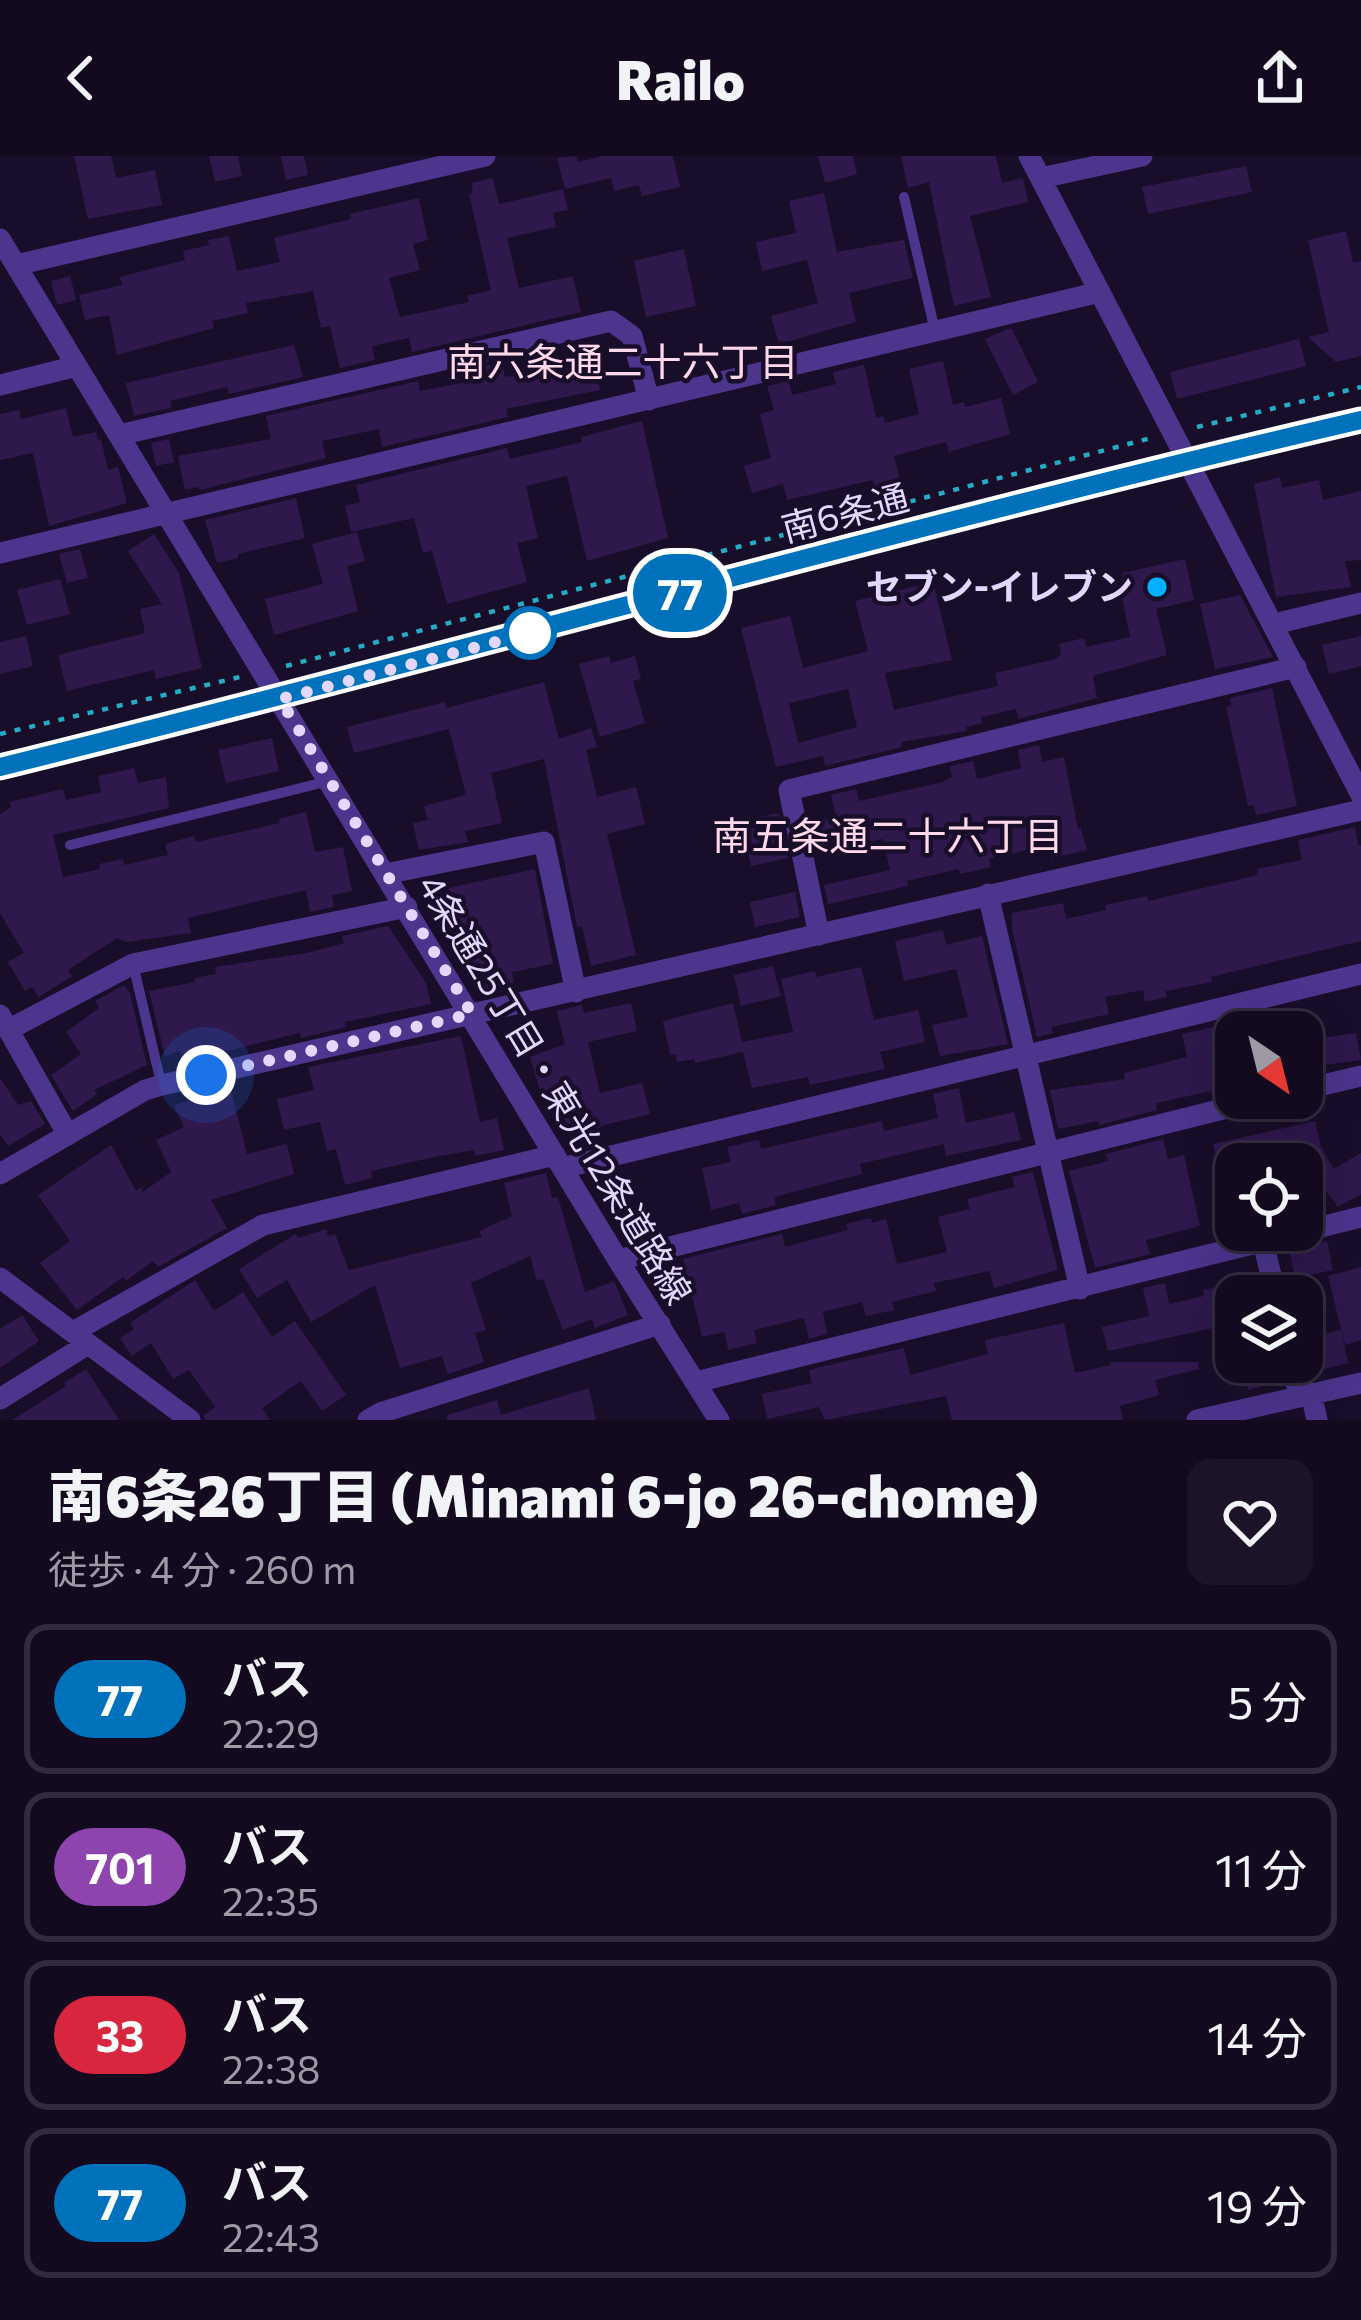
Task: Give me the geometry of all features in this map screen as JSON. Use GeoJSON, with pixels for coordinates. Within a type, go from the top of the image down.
{"type":"FeatureCollection","features":[{"type":"Feature","properties":{"kind":"street"},"geometry":{"type":"LineString","coordinates":[[16,266],[485,156]]}},
{"type":"Feature","properties":{"kind":"street"},"geometry":{"type":"LineString","coordinates":[[1029,156],[1361,795]]}},
{"type":"Feature","properties":{"kind":"street"},"geometry":{"type":"LineString","coordinates":[[1041,178],[1142,156]]}},
{"type":"Feature","properties":{"kind":"street","name":"4条通25丁目・東光12条道路線"},"geometry":{"type":"LineString","coordinates":[[0,239],[719,1420]]}},
{"type":"Feature","properties":{"kind":"street"},"geometry":{"type":"LineString","coordinates":[[0,553],[1100,292]]}},
{"type":"Feature","properties":{"kind":"street"},"geometry":{"type":"LineString","coordinates":[[119,435],[611,321],[632,336],[650,400]]}},
{"type":"Feature","properties":{"kind":"street"},"geometry":{"type":"LineString","coordinates":[[0,385],[77,367]]}},
{"type":"Feature","properties":{"kind":"street","name":"南6条通"},"geometry":{"type":"LineString","coordinates":[[0,767],[280,699],[1187,460],[1361,420]]}},
{"type":"Feature","properties":{"kind":"street"},"geometry":{"type":"LineString","coordinates":[[1274,624],[1361,603]]}},
{"type":"Feature","properties":{"kind":"street"},"geometry":{"type":"LineString","coordinates":[[819,935],[789,790],[1296,668]]}},
{"type":"Feature","properties":{"kind":"street"},"geometry":{"type":"LineString","coordinates":[[0,1174],[161,1085],[1361,810]]}},
{"type":"Feature","properties":{"kind":"street"},"geometry":{"type":"LineString","coordinates":[[385,874],[544,842],[576,992]]}},
{"type":"Feature","properties":{"kind":"street"},"geometry":{"type":"LineString","coordinates":[[988,894],[1080,1289]]}},
{"type":"Feature","properties":{"kind":"street"},"geometry":{"type":"LineString","coordinates":[[68,1135],[4,1023],[133,964],[407,907]]}},
{"type":"Feature","properties":{"kind":"street"},"geometry":{"type":"LineString","coordinates":[[0,1399],[80,1338],[263,1225],[559,1162],[1361,974]]}},
{"type":"Feature","properties":{"kind":"street"},"geometry":{"type":"LineString","coordinates":[[1323,1085],[1361,1076]]}},
{"type":"Feature","properties":{"kind":"street"},"geometry":{"type":"LineString","coordinates":[[618,1260],[1215,1110]]}},
{"type":"Feature","properties":{"kind":"street"},"geometry":{"type":"LineString","coordinates":[[1323,1227],[1361,1217]]}},
{"type":"Feature","properties":{"kind":"street"},"geometry":{"type":"LineString","coordinates":[[696,1382],[1229,1251]]}},
{"type":"Feature","properties":{"kind":"street"},"geometry":{"type":"LineString","coordinates":[[0,1278],[190,1420]]}},
{"type":"Feature","properties":{"kind":"street"},"geometry":{"type":"LineString","coordinates":[[368,1420],[660,1324]]}},
{"type":"Feature","properties":{"kind":"street"},"geometry":{"type":"LineString","coordinates":[[1300,1383],[1316,1420]]}},
{"type":"Feature","properties":{"kind":"street"},"geometry":{"type":"LineString","coordinates":[[1196,1420],[1361,1383]]}},
{"type":"Feature","properties":{"kind":"lane"},"geometry":{"type":"LineString","coordinates":[[904,197],[934,332]]}},
{"type":"Feature","properties":{"kind":"lane"},"geometry":{"type":"LineString","coordinates":[[70,845],[329,781]]}},
{"type":"Feature","properties":{"kind":"lane"},"geometry":{"type":"LineString","coordinates":[[133,964],[161,1085]]}},
{"type":"Feature","properties":{"kind":"path"},"geometry":{"type":"LineString","coordinates":[[0,734],[263,672],[1361,387]]}},
{"type":"Feature","properties":{"kind":"building"},"geometry":{"type":"Polygon","coordinates":[[[74,156],[111,156],[116,178],[155,170],[162,205],[88,219],[74,156]]]}},
{"type":"Feature","properties":{"kind":"building"},"geometry":{"type":"Polygon","coordinates":[[[209,156],[238,156],[242,176],[215,182],[209,156]]]}},
{"type":"Feature","properties":{"kind":"building"},"geometry":{"type":"Polygon","coordinates":[[[281,156],[304,156],[308,175],[286,180],[281,156]]]}},
{"type":"Feature","properties":{"kind":"building"},"geometry":{"type":"Polygon","coordinates":[[[576,156],[578,162],[603,156],[673,156],[680,187],[642,196],[639,185],[614,191],[611,178],[565,189],[557,158],[576,156]]]}},
{"type":"Feature","properties":{"kind":"building"},"geometry":{"type":"Polygon","coordinates":[[[818,156],[853,156],[857,174],[825,183],[818,156]]]}},
{"type":"Feature","properties":{"kind":"building"},"geometry":{"type":"Polygon","coordinates":[[[901,156],[996,156],[1002,183],[1023,178],[1028,202],[970,216],[991,297],[954,306],[929,182],[908,188],[901,156]]]}},
{"type":"Feature","properties":{"kind":"building"},"geometry":{"type":"Polygon","coordinates":[[[1246,166],[1252,192],[1148,214],[1142,187],[1246,166]]]}},
{"type":"Feature","properties":{"kind":"building"},"geometry":{"type":"Polygon","coordinates":[[[493,178],[499,204],[563,189],[568,210],[553,213],[556,227],[507,238],[519,288],[573,276],[581,312],[412,352],[409,338],[372,346],[375,360],[340,368],[330,326],[321,328],[313,291],[246,303],[248,313],[212,321],[214,328],[117,355],[109,315],[85,320],[79,295],[122,285],[120,277],[185,260],[183,251],[209,245],[208,240],[229,236],[237,271],[280,262],[274,238],[419,198],[428,240],[413,244],[420,270],[389,278],[398,311],[401,317],[469,302],[467,296],[491,290],[469,194],[473,193],[471,183],[493,178]]]}},
{"type":"Feature","properties":{"kind":"building"},"geometry":{"type":"Polygon","coordinates":[[[824,193],[837,252],[904,240],[913,278],[849,293],[856,322],[779,344],[771,316],[818,303],[807,260],[762,271],[756,242],[796,233],[789,201],[824,193]]]}},
{"type":"Feature","properties":{"kind":"building"},"geometry":{"type":"Polygon","coordinates":[[[1346,231],[1353,263],[1361,261],[1361,356],[1336,362],[1308,337],[1329,332],[1308,240],[1346,231]]]}},
{"type":"Feature","properties":{"kind":"building"},"geometry":{"type":"Polygon","coordinates":[[[684,249],[696,306],[646,317],[634,261],[684,249]]]}},
{"type":"Feature","properties":{"kind":"building"},"geometry":{"type":"Polygon","coordinates":[[[70,276],[76,300],[57,305],[51,281],[70,276]]]}},
{"type":"Feature","properties":{"kind":"building"},"geometry":{"type":"Polygon","coordinates":[[[1012,329],[1038,382],[1013,395],[985,339],[1012,329]]]}},
{"type":"Feature","properties":{"kind":"building"},"geometry":{"type":"Polygon","coordinates":[[[1299,339],[1306,366],[1177,399],[1170,372],[1299,339]]]}},
{"type":"Feature","properties":{"kind":"building"},"geometry":{"type":"Polygon","coordinates":[[[294,345],[303,377],[229,394],[227,387],[170,401],[171,408],[134,416],[126,383],[294,345]]]}},
{"type":"Feature","properties":{"kind":"building"},"geometry":{"type":"Polygon","coordinates":[[[591,350],[600,390],[506,409],[508,417],[382,447],[379,429],[322,441],[326,458],[185,490],[178,456],[271,439],[266,416],[418,381],[420,391],[466,382],[463,371],[502,362],[505,377],[568,365],[566,355],[591,350]]]}},
{"type":"Feature","properties":{"kind":"building"},"geometry":{"type":"Polygon","coordinates":[[[943,361],[953,405],[964,402],[965,407],[1001,398],[1010,434],[949,452],[946,442],[894,456],[902,489],[877,496],[873,480],[787,500],[783,484],[752,493],[744,466],[771,458],[760,414],[774,410],[767,386],[789,381],[792,395],[836,384],[833,372],[864,365],[876,418],[883,416],[885,423],[919,414],[909,369],[943,361]]]}},
{"type":"Feature","properties":{"kind":"building"},"geometry":{"type":"Polygon","coordinates":[[[66,408],[73,437],[96,432],[101,439],[108,470],[118,467],[127,503],[49,526],[33,453],[0,460],[0,414],[19,410],[21,419],[66,408]]]}},
{"type":"Feature","properties":{"kind":"building"},"geometry":{"type":"Polygon","coordinates":[[[642,421],[668,538],[587,561],[567,476],[526,486],[538,538],[517,543],[527,582],[447,604],[432,551],[423,553],[414,518],[351,532],[345,506],[360,502],[356,485],[507,448],[510,459],[642,421]]]}},
{"type":"Feature","properties":{"kind":"building"},"geometry":{"type":"Polygon","coordinates":[[[169,439],[174,462],[156,466],[151,443],[169,439]]]}},
{"type":"Feature","properties":{"kind":"building"},"geometry":{"type":"Polygon","coordinates":[[[1280,477],[1282,488],[1319,480],[1323,500],[1361,491],[1361,560],[1345,561],[1351,587],[1276,597],[1254,484],[1280,477]]]}},
{"type":"Feature","properties":{"kind":"building"},"geometry":{"type":"Polygon","coordinates":[[[296,498],[305,538],[217,563],[205,520],[296,498]]]}},
{"type":"Feature","properties":{"kind":"building"},"geometry":{"type":"Polygon","coordinates":[[[357,532],[365,561],[347,566],[358,611],[274,635],[265,599],[323,584],[312,544],[357,532]]]}},
{"type":"Feature","properties":{"kind":"building"},"geometry":{"type":"Polygon","coordinates":[[[154,534],[179,573],[202,668],[156,679],[154,670],[67,691],[58,655],[145,633],[140,609],[162,604],[128,551],[154,534]]]}},
{"type":"Feature","properties":{"kind":"building"},"geometry":{"type":"Polygon","coordinates":[[[80,549],[88,578],[67,583],[59,554],[80,549]]]}},
{"type":"Feature","properties":{"kind":"building"},"geometry":{"type":"Polygon","coordinates":[[[1185,559],[1194,600],[1156,609],[1167,655],[1093,676],[1097,698],[1018,719],[1016,709],[981,717],[982,723],[966,727],[967,731],[901,742],[902,747],[825,766],[823,756],[776,767],[741,628],[790,616],[803,668],[868,651],[855,601],[933,582],[952,660],[885,673],[894,710],[998,686],[995,673],[1056,659],[1061,655],[1059,644],[1084,638],[1086,647],[1130,637],[1120,588],[1126,587],[1122,573],[1185,559]],[[848,689],[789,703],[798,743],[857,727],[848,689]]]}},
{"type":"Feature","properties":{"kind":"building"},"geometry":{"type":"Polygon","coordinates":[[[60,579],[70,614],[27,625],[17,590],[60,579]]]}},
{"type":"Feature","properties":{"kind":"building"},"geometry":{"type":"Polygon","coordinates":[[[1240,595],[1273,657],[1215,669],[1200,604],[1240,595]]]}},
{"type":"Feature","properties":{"kind":"building"},"geometry":{"type":"Polygon","coordinates":[[[26,636],[33,666],[0,674],[0,642],[26,636]]]}},
{"type":"Feature","properties":{"kind":"building"},"geometry":{"type":"Polygon","coordinates":[[[1361,636],[1361,666],[1329,674],[1322,645],[1361,636]]]}},
{"type":"Feature","properties":{"kind":"building"},"geometry":{"type":"Polygon","coordinates":[[[609,656],[611,663],[635,656],[641,679],[633,681],[645,723],[600,737],[579,664],[609,656]]]}},
{"type":"Feature","properties":{"kind":"building"},"geometry":{"type":"Polygon","coordinates":[[[544,682],[559,739],[591,728],[597,747],[586,750],[597,797],[636,787],[645,824],[607,834],[636,955],[591,966],[582,926],[577,927],[544,759],[491,773],[502,823],[465,831],[468,842],[419,850],[413,823],[428,820],[424,806],[466,795],[449,729],[354,753],[347,727],[445,702],[447,708],[544,682]]]}},
{"type":"Feature","properties":{"kind":"building"},"geometry":{"type":"Polygon","coordinates":[[[1272,688],[1297,806],[1256,815],[1254,805],[1248,806],[1226,707],[1231,706],[1230,698],[1272,688]]]}},
{"type":"Feature","properties":{"kind":"building"},"geometry":{"type":"Polygon","coordinates":[[[272,738],[279,771],[226,783],[218,750],[272,738]]]}},
{"type":"Feature","properties":{"kind":"building"},"geometry":{"type":"Polygon","coordinates":[[[1039,745],[1042,762],[1064,757],[1078,829],[1087,850],[1051,858],[1048,845],[989,859],[991,867],[960,874],[959,869],[828,904],[824,885],[890,870],[883,839],[817,852],[811,822],[836,817],[831,795],[856,789],[859,801],[943,782],[952,777],[950,766],[973,761],[977,779],[1021,768],[1018,750],[1039,745]]]}},
{"type":"Feature","properties":{"kind":"building"},"geometry":{"type":"Polygon","coordinates":[[[134,768],[138,783],[166,777],[169,808],[53,835],[63,877],[100,869],[99,864],[123,859],[124,865],[168,855],[165,844],[194,836],[196,842],[280,823],[279,819],[306,812],[315,852],[343,847],[352,891],[332,895],[334,907],[310,912],[306,890],[188,918],[191,933],[127,942],[117,938],[68,970],[72,976],[39,997],[32,987],[25,991],[8,962],[24,953],[0,913],[0,814],[11,807],[10,802],[63,789],[66,800],[101,792],[98,776],[134,768]]]}},
{"type":"Feature","properties":{"kind":"building"},"geometry":{"type":"Polygon","coordinates":[[[778,813],[788,858],[751,866],[743,831],[755,828],[753,819],[778,813]]]}},
{"type":"Feature","properties":{"kind":"building"},"geometry":{"type":"Polygon","coordinates":[[[1355,827],[1361,845],[1361,941],[1211,977],[1212,982],[1166,991],[1167,997],[1145,1002],[1143,990],[1105,997],[1109,1014],[1051,1027],[1053,1033],[1037,1037],[1012,913],[1063,903],[1066,919],[1106,910],[1105,905],[1147,896],[1148,901],[1258,875],[1257,869],[1302,860],[1298,840],[1355,827]]]}},
{"type":"Feature","properties":{"kind":"building"},"geometry":{"type":"Polygon","coordinates":[[[535,869],[553,964],[512,972],[514,983],[477,990],[466,931],[448,935],[439,890],[535,869]]]}},
{"type":"Feature","properties":{"kind":"building"},"geometry":{"type":"Polygon","coordinates":[[[795,892],[800,917],[755,927],[750,902],[795,892]]]}},
{"type":"Feature","properties":{"kind":"building"},"geometry":{"type":"Polygon","coordinates":[[[388,926],[426,983],[431,1004],[345,1022],[346,1027],[301,1038],[300,1033],[182,1062],[180,1050],[165,1057],[149,991],[195,982],[194,978],[216,974],[215,967],[307,953],[344,943],[342,936],[388,926]]]}},
{"type":"Feature","properties":{"kind":"building"},"geometry":{"type":"Polygon","coordinates":[[[943,930],[946,945],[982,936],[1008,1044],[940,1056],[932,1025],[968,1017],[956,969],[904,981],[895,941],[943,930]]]}},
{"type":"Feature","properties":{"kind":"building"},"geometry":{"type":"Polygon","coordinates":[[[773,966],[781,996],[741,1006],[734,975],[773,966]]]}},
{"type":"Feature","properties":{"kind":"building"},"geometry":{"type":"Polygon","coordinates":[[[861,967],[874,1020],[918,1010],[925,1042],[880,1052],[885,1069],[810,1085],[808,1077],[752,1088],[743,1052],[695,1063],[694,1059],[677,1062],[676,1054],[670,1055],[663,1021],[733,1003],[742,1042],[793,1032],[781,979],[861,967]]]}},
{"type":"Feature","properties":{"kind":"building"},"geometry":{"type":"Polygon","coordinates":[[[124,985],[147,1065],[94,1090],[97,1094],[73,1111],[51,1075],[81,1054],[66,1032],[99,1008],[95,1001],[124,985]]]}},
{"type":"Feature","properties":{"kind":"building"},"geometry":{"type":"Polygon","coordinates":[[[631,1003],[637,1031],[588,1042],[600,1093],[642,1083],[650,1114],[570,1139],[560,1104],[550,1107],[548,1100],[543,1101],[530,1057],[565,1044],[557,1011],[582,1005],[584,1013],[631,1003]]]}},
{"type":"Feature","properties":{"kind":"building"},"geometry":{"type":"Polygon","coordinates":[[[1215,1027],[1215,1090],[1156,1103],[1157,1110],[1099,1125],[1098,1121],[1058,1129],[1050,1090],[1125,1079],[1124,1073],[1187,1057],[1182,1034],[1215,1027]]]}},
{"type":"Feature","properties":{"kind":"building"},"geometry":{"type":"Polygon","coordinates":[[[1356,1033],[1361,1060],[1323,1065],[1323,1038],[1356,1033]]]}},
{"type":"Feature","properties":{"kind":"building"},"geometry":{"type":"Polygon","coordinates":[[[461,1036],[480,1122],[497,1118],[504,1150],[439,1156],[371,1171],[372,1178],[345,1185],[336,1149],[327,1151],[320,1122],[284,1130],[277,1099],[314,1090],[308,1067],[461,1036]]]}},
{"type":"Feature","properties":{"kind":"building"},"geometry":{"type":"Polygon","coordinates":[[[0,1078],[18,1105],[31,1101],[45,1124],[8,1146],[0,1134],[0,1078]]]}},
{"type":"Feature","properties":{"kind":"building"},"geometry":{"type":"Polygon","coordinates":[[[959,1088],[966,1123],[1014,1112],[1021,1140],[946,1156],[944,1144],[860,1164],[862,1174],[774,1197],[776,1205],[742,1214],[739,1203],[711,1210],[702,1168],[731,1162],[727,1147],[759,1140],[761,1149],[882,1121],[884,1131],[938,1118],[933,1094],[959,1088]]]}},
{"type":"Feature","properties":{"kind":"building"},"geometry":{"type":"Polygon","coordinates":[[[231,1090],[247,1154],[287,1144],[294,1174],[211,1200],[227,1228],[158,1267],[153,1261],[126,1281],[123,1277],[77,1310],[40,1263],[70,1241],[38,1195],[111,1145],[136,1191],[141,1187],[143,1192],[171,1172],[156,1140],[184,1127],[174,1105],[231,1090]]]}},
{"type":"Feature","properties":{"kind":"building"},"geometry":{"type":"Polygon","coordinates":[[[1315,1121],[1320,1143],[1217,1143],[1315,1121]]]}},
{"type":"Feature","properties":{"kind":"building"},"geometry":{"type":"Polygon","coordinates":[[[1163,1139],[1168,1159],[1184,1155],[1200,1226],[1146,1240],[1150,1254],[1095,1268],[1069,1171],[1108,1161],[1106,1154],[1163,1139]]]}},
{"type":"Feature","properties":{"kind":"building"},"geometry":{"type":"Polygon","coordinates":[[[1323,1150],[1334,1169],[1361,1153],[1361,1194],[1338,1207],[1327,1192],[1323,1194],[1323,1150]]]}},
{"type":"Feature","properties":{"kind":"building"},"geometry":{"type":"Polygon","coordinates":[[[1033,1172],[1058,1270],[994,1288],[990,1271],[934,1283],[936,1291],[892,1302],[894,1310],[866,1316],[862,1302],[823,1312],[827,1334],[809,1339],[804,1318],[754,1330],[757,1343],[728,1350],[725,1332],[702,1337],[683,1259],[782,1234],[785,1247],[848,1230],[846,1224],[871,1218],[872,1223],[886,1219],[897,1264],[947,1252],[938,1217],[970,1209],[967,1199],[1015,1187],[1012,1177],[1033,1172]]]}},
{"type":"Feature","properties":{"kind":"building"},"geometry":{"type":"Polygon","coordinates":[[[546,1173],[552,1198],[558,1197],[585,1292],[614,1281],[628,1315],[595,1328],[592,1319],[563,1330],[543,1279],[537,1281],[530,1256],[471,1283],[486,1330],[475,1333],[484,1362],[448,1374],[442,1356],[400,1368],[375,1285],[311,1322],[287,1280],[257,1298],[239,1269],[296,1234],[298,1238],[326,1229],[328,1236],[335,1234],[349,1270],[482,1237],[479,1231],[512,1216],[504,1183],[546,1173]]]}},
{"type":"Feature","properties":{"kind":"building"},"geometry":{"type":"Polygon","coordinates":[[[1327,1241],[1333,1270],[1294,1275],[1289,1251],[1323,1251],[1327,1241]]]}},
{"type":"Feature","properties":{"kind":"building"},"geometry":{"type":"Polygon","coordinates":[[[1361,1267],[1361,1340],[1345,1345],[1328,1276],[1361,1267]]]}},
{"type":"Feature","properties":{"kind":"building"},"geometry":{"type":"Polygon","coordinates":[[[195,1280],[214,1311],[243,1292],[272,1337],[295,1321],[346,1395],[322,1411],[301,1381],[262,1408],[270,1420],[205,1420],[204,1415],[215,1407],[189,1370],[173,1379],[151,1343],[132,1356],[120,1338],[134,1329],[130,1323],[195,1280]]]}},
{"type":"Feature","properties":{"kind":"building"},"geometry":{"type":"Polygon","coordinates":[[[1165,1283],[1169,1304],[1204,1296],[1203,1290],[1215,1287],[1215,1328],[1108,1351],[1102,1327],[1149,1316],[1143,1288],[1165,1283]]]}},
{"type":"Feature","properties":{"kind":"building"},"geometry":{"type":"Polygon","coordinates":[[[22,1315],[39,1341],[0,1368],[0,1329],[22,1315]]]}},
{"type":"Feature","properties":{"kind":"building"},"geometry":{"type":"Polygon","coordinates":[[[1064,1323],[1075,1373],[1110,1362],[1198,1362],[1199,1369],[1155,1380],[1159,1395],[1120,1406],[1123,1420],[952,1420],[946,1396],[825,1420],[819,1407],[767,1419],[762,1394],[812,1383],[809,1371],[816,1368],[904,1348],[910,1375],[988,1354],[985,1340],[1064,1323]]]}},
{"type":"Feature","properties":{"kind":"building"},"geometry":{"type":"Polygon","coordinates":[[[1341,1330],[1348,1363],[1323,1369],[1323,1334],[1341,1330]]]}},
{"type":"Feature","properties":{"kind":"building"},"geometry":{"type":"Polygon","coordinates":[[[86,1369],[119,1420],[12,1420],[66,1386],[86,1369]]]}},
{"type":"Feature","properties":{"kind":"building"},"geometry":{"type":"Polygon","coordinates":[[[1246,1383],[1274,1383],[1248,1390],[1246,1383]]]}},
{"type":"Feature","properties":{"kind":"building"},"geometry":{"type":"Polygon","coordinates":[[[589,1388],[596,1420],[447,1420],[447,1415],[497,1400],[501,1415],[589,1388]]]}},
{"type":"Feature","properties":{"kind":"bus line","name":"77"},"geometry":{"type":"LineString","coordinates":[[0,767],[280,699],[1187,460],[1361,420]]}},
{"type":"Feature","properties":{"kind":"place","name":"セブン-イレブン"},"geometry":{"type":"Point","coordinates":[1157,587]}},
{"type":"Feature","properties":{"kind":"district","name":"南六条通二十六丁目"},"geometry":{"type":"Point","coordinates":[623,362]}},
{"type":"Feature","properties":{"kind":"district","name":"南五条通二十六丁目"},"geometry":{"type":"Point","coordinates":[888,836]}},
{"type":"Feature","properties":{"kind":"route"},"geometry":{"type":"LineString","coordinates":[[206,1075],[472,1014],[280,699],[530,633]]}}]}
